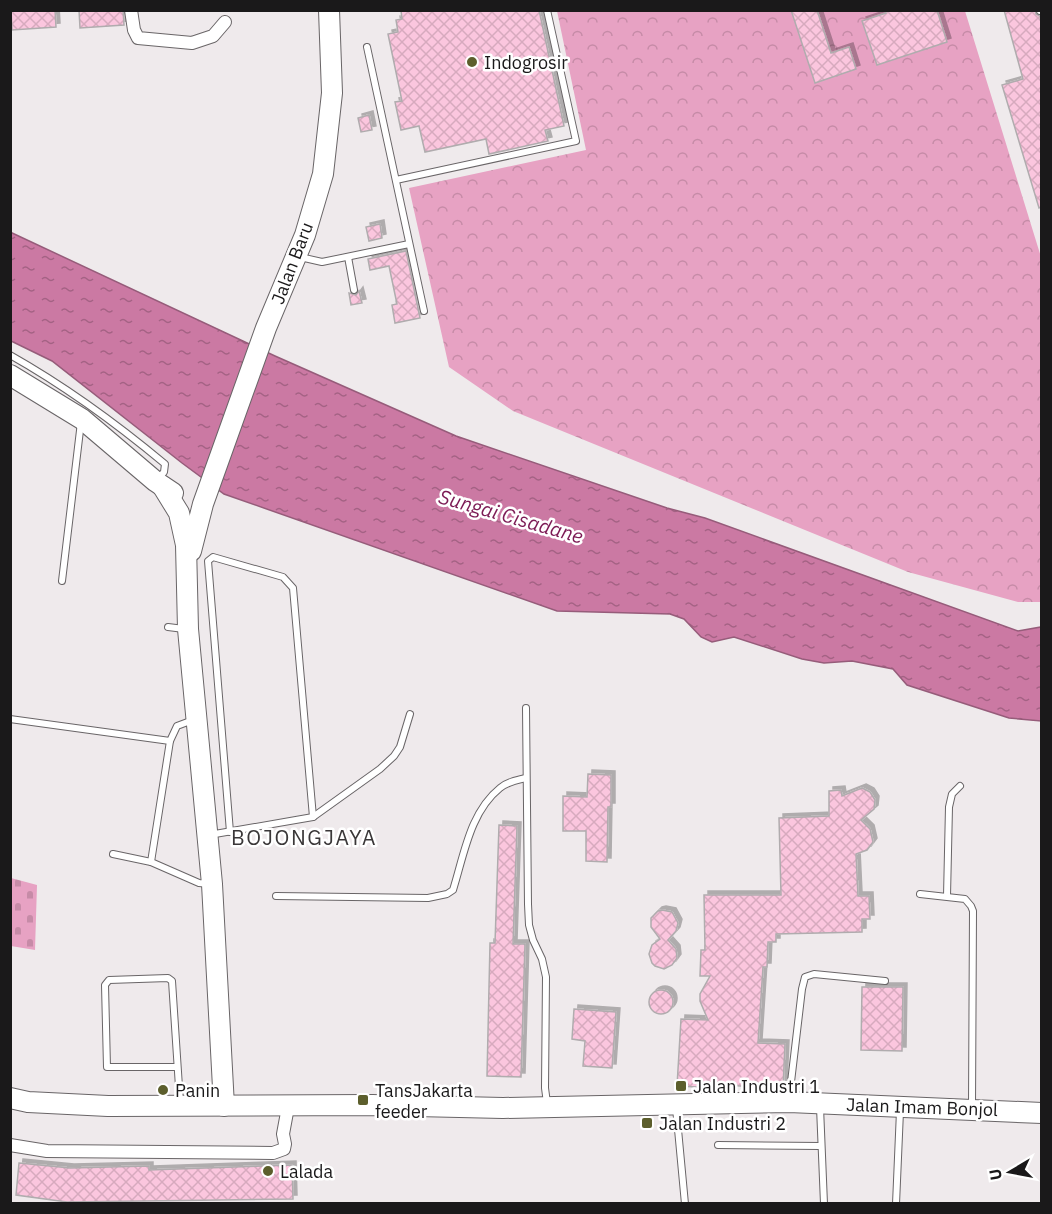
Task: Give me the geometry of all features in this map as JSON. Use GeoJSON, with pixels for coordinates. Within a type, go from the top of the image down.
{"type":"FeatureCollection","features":[{"type":"Feature","properties":{"kind":"main road","name":"Jalan Baru"},"geometry":{"type":"LineString","coordinates":[[186,570],[204,501],[266,328],[297,256],[323,174],[332,93],[329,10]]}},
{"type":"Feature","properties":{"kind":"main road"},"geometry":{"type":"LineString","coordinates":[[10,375],[82,419],[159,484],[188,502],[204,501]]}},
{"type":"Feature","properties":{"kind":"main road"},"geometry":{"type":"LineString","coordinates":[[159,484],[182,520],[186,545],[186,570],[178,628],[196,719],[208,835],[224,1106]]}},
{"type":"Feature","properties":{"kind":"main road","name":"Jalan Imam Bonjol"},"geometry":{"type":"LineString","coordinates":[[10,1098],[62,1105],[288,1107],[372,1105],[547,1107],[789,1102],[1041,1113]]}},
{"type":"Feature","properties":{"kind":"street"},"geometry":{"type":"LineString","coordinates":[[131,10],[134,30],[138,38],[192,43],[213,36],[225,22]]}},
{"type":"Feature","properties":{"kind":"street"},"geometry":{"type":"LineString","coordinates":[[10,1145],[46,1151],[273,1153],[284,1149],[283,1134],[288,1107]]}},
{"type":"Feature","properties":{"kind":"lane"},"geometry":{"type":"LineString","coordinates":[[396,180],[576,141],[547,10]]}},
{"type":"Feature","properties":{"kind":"lane"},"geometry":{"type":"LineString","coordinates":[[367,47],[424,311]]}},
{"type":"Feature","properties":{"kind":"lane"},"geometry":{"type":"LineString","coordinates":[[297,256],[322,262],[409,244]]}},
{"type":"Feature","properties":{"kind":"lane"},"geometry":{"type":"LineString","coordinates":[[348,257],[354,290]]}},
{"type":"Feature","properties":{"kind":"lane"},"geometry":{"type":"LineString","coordinates":[[10,355],[46,375],[139,442],[165,464],[159,484]]}},
{"type":"Feature","properties":{"kind":"lane"},"geometry":{"type":"LineString","coordinates":[[62,581],[82,419]]}},
{"type":"Feature","properties":{"kind":"lane"},"geometry":{"type":"LineString","coordinates":[[230,832],[208,561],[213,557],[283,577],[293,588],[313,817]]}},
{"type":"Feature","properties":{"kind":"lane"},"geometry":{"type":"LineString","coordinates":[[525,708],[529,925],[533,940],[543,959],[546,977],[545,1088],[547,1107]]}},
{"type":"Feature","properties":{"kind":"lane"},"geometry":{"type":"LineString","coordinates":[[208,835],[313,817],[380,769],[394,756],[400,747],[410,714]]}},
{"type":"Feature","properties":{"kind":"lane"},"geometry":{"type":"LineString","coordinates":[[10,719],[170,741]]}},
{"type":"Feature","properties":{"kind":"lane"},"geometry":{"type":"LineString","coordinates":[[151,862],[170,741],[177,726],[196,719]]}},
{"type":"Feature","properties":{"kind":"lane"},"geometry":{"type":"LineString","coordinates":[[276,896],[428,898],[447,894],[453,890],[477,815],[501,787],[526,778]]}},
{"type":"Feature","properties":{"kind":"lane"},"geometry":{"type":"LineString","coordinates":[[948,896],[949,807],[951,796],[960,786]]}},
{"type":"Feature","properties":{"kind":"lane"},"geometry":{"type":"LineString","coordinates":[[113,854],[151,862],[199,883],[212,884]]}},
{"type":"Feature","properties":{"kind":"lane"},"geometry":{"type":"LineString","coordinates":[[920,894],[965,899],[973,910],[972,1109]]}},
{"type":"Feature","properties":{"kind":"lane"},"geometry":{"type":"LineString","coordinates":[[789,1102],[801,989],[805,977],[814,974],[885,981]]}},
{"type":"Feature","properties":{"kind":"lane"},"geometry":{"type":"LineString","coordinates":[[177,1067],[106,1067],[105,985],[107,982],[168,978],[171,981],[180,1106]]}},
{"type":"Feature","properties":{"kind":"lane"},"geometry":{"type":"LineString","coordinates":[[820,1103],[824,1203]]}},
{"type":"Feature","properties":{"kind":"lane"},"geometry":{"type":"LineString","coordinates":[[676,1104],[685,1203]]}},
{"type":"Feature","properties":{"kind":"lane"},"geometry":{"type":"LineString","coordinates":[[896,1203],[900,1107]]}},
{"type":"Feature","properties":{"kind":"lane"},"geometry":{"type":"LineString","coordinates":[[718,1144],[821,1146]]}},
{"type":"Feature","properties":{"kind":"green space"},"geometry":{"type":"Polygon","coordinates":[[[557,11],[965,11],[1041,257],[1041,602],[1018,602],[908,572],[513,411],[449,367],[409,188],[586,150],[557,11]]]}},
{"type":"Feature","properties":{"kind":"green space"},"geometry":{"type":"Polygon","coordinates":[[[11,878],[37,885],[35,950],[11,946],[11,878]]]}},
{"type":"Feature","properties":{"kind":"water","name":"Sungai Cisadane"},"geometry":{"type":"Polygon","coordinates":[[[10,232],[275,356],[456,436],[667,508],[705,518],[1018,631],[1041,627],[1041,721],[1009,718],[907,685],[893,669],[852,661],[824,663],[802,659],[734,637],[712,642],[701,637],[684,619],[670,614],[557,611],[224,494],[52,361],[11,341],[10,232]]]}},
{"type":"Feature","properties":{"kind":"building"},"geometry":{"type":"Polygon","coordinates":[[[11,10],[55,10],[56,27],[12,30],[11,10]]]}},
{"type":"Feature","properties":{"kind":"building"},"geometry":{"type":"Polygon","coordinates":[[[79,10],[123,10],[124,25],[80,28],[79,10]]]}},
{"type":"Feature","properties":{"kind":"building","name":"Indogrosir"},"geometry":{"type":"Polygon","coordinates":[[[401,10],[539,10],[564,126],[545,130],[548,141],[489,154],[486,139],[425,152],[419,126],[401,130],[395,102],[402,101],[388,34],[398,32],[396,20],[402,19],[401,10]]]}},
{"type":"Feature","properties":{"kind":"building"},"geometry":{"type":"Polygon","coordinates":[[[791,10],[817,10],[831,53],[849,47],[856,69],[815,83],[791,10]]]}},
{"type":"Feature","properties":{"kind":"building"},"geometry":{"type":"Polygon","coordinates":[[[885,10],[937,10],[947,42],[877,65],[862,21],[886,13],[885,10]]]}},
{"type":"Feature","properties":{"kind":"building"},"geometry":{"type":"Polygon","coordinates":[[[1004,10],[1035,10],[1040,16],[1041,207],[1039,208],[1002,85],[1023,79],[1004,10]]]}},
{"type":"Feature","properties":{"kind":"building"},"geometry":{"type":"Polygon","coordinates":[[[369,115],[372,130],[361,132],[358,118],[369,115]]]}},
{"type":"Feature","properties":{"kind":"building"},"geometry":{"type":"Polygon","coordinates":[[[380,224],[382,238],[369,241],[366,227],[380,224]]]}},
{"type":"Feature","properties":{"kind":"building"},"geometry":{"type":"Polygon","coordinates":[[[406,251],[420,318],[395,323],[392,305],[397,304],[389,266],[370,270],[368,259],[406,251]]]}},
{"type":"Feature","properties":{"kind":"building"},"geometry":{"type":"Polygon","coordinates":[[[359,291],[362,303],[351,305],[349,293],[356,295],[359,291]]]}},
{"type":"Feature","properties":{"kind":"building"},"geometry":{"type":"Polygon","coordinates":[[[588,774],[611,775],[607,862],[586,861],[586,831],[563,831],[563,796],[587,797],[588,774]]]}},
{"type":"Feature","properties":{"kind":"building"},"geometry":{"type":"Polygon","coordinates":[[[862,788],[870,792],[875,800],[874,809],[861,820],[870,829],[873,842],[867,850],[856,854],[858,896],[869,896],[870,919],[862,919],[862,932],[776,934],[776,942],[768,942],[767,967],[763,967],[758,1043],[785,1044],[783,1088],[677,1086],[681,1019],[708,1020],[700,1001],[700,994],[710,976],[700,976],[701,950],[705,950],[704,895],[781,895],[779,818],[829,816],[829,791],[841,790],[842,796],[862,788]]]}},
{"type":"Feature","properties":{"kind":"building"},"geometry":{"type":"Polygon","coordinates":[[[499,825],[517,826],[513,944],[525,944],[521,1077],[487,1076],[490,943],[495,943],[499,825]]]}},
{"type":"Feature","properties":{"kind":"building"},"geometry":{"type":"Polygon","coordinates":[[[662,910],[672,912],[678,923],[676,931],[668,940],[676,949],[677,958],[672,965],[664,969],[652,963],[649,954],[652,945],[660,939],[651,927],[651,918],[662,910]]]}},
{"type":"Feature","properties":{"kind":"building"},"geometry":{"type":"Polygon","coordinates":[[[862,987],[903,987],[902,1051],[861,1050],[862,987]]]}},
{"type":"Feature","properties":{"kind":"building"},"geometry":{"type":"Polygon","coordinates":[[[661,990],[669,994],[673,1002],[669,1010],[661,1014],[653,1010],[649,1002],[653,994],[661,990]]]}},
{"type":"Feature","properties":{"kind":"building"},"geometry":{"type":"Polygon","coordinates":[[[574,1009],[616,1012],[612,1068],[583,1066],[585,1041],[572,1039],[574,1009]]]}},
{"type":"Feature","properties":{"kind":"building"},"geometry":{"type":"Polygon","coordinates":[[[19,1163],[70,1168],[149,1166],[149,1170],[292,1165],[293,1199],[67,1202],[16,1195],[19,1163]]]}},
{"type":"Feature","properties":{"kind":"place","name":"Indogrosir"},"geometry":{"type":"Point","coordinates":[472,62]}},
{"type":"Feature","properties":{"kind":"place","name":"Jalan Industri 1"},"geometry":{"type":"Point","coordinates":[681,1086]}},
{"type":"Feature","properties":{"kind":"place","name":"Panin"},"geometry":{"type":"Point","coordinates":[163,1090]}},
{"type":"Feature","properties":{"kind":"place","name":"TansJakarta feeder"},"geometry":{"type":"Point","coordinates":[363,1100]}},
{"type":"Feature","properties":{"kind":"place","name":"Jalan Industri 2"},"geometry":{"type":"Point","coordinates":[647,1123]}},
{"type":"Feature","properties":{"kind":"place","name":"Lalada"},"geometry":{"type":"Point","coordinates":[268,1171]}},
{"type":"Feature","properties":{"kind":"district","name":"BOJONGJAYA"},"geometry":{"type":"Point","coordinates":[304,837]}}]}
